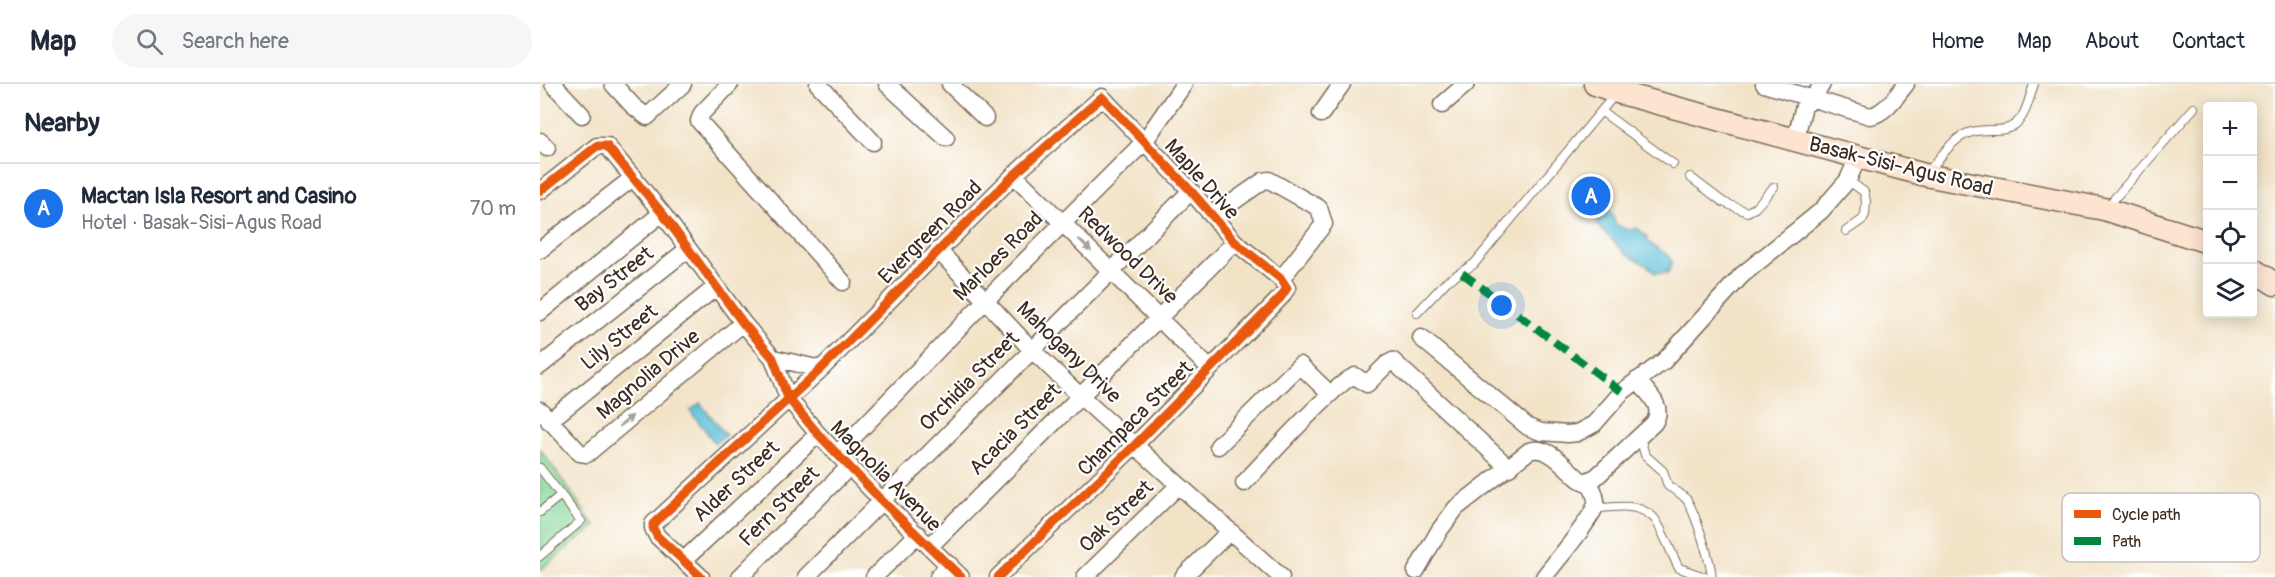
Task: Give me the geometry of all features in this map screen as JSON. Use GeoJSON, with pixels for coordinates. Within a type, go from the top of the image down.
{"type":"FeatureCollection","features":[{"type":"Feature","properties":{"kind":"street"},"geometry":{"type":"LineString","coordinates":[[553,84],[582,116]]}},
{"type":"Feature","properties":{"kind":"street"},"geometry":{"type":"LineString","coordinates":[[613,84],[633,106],[647,117],[683,84]]}},
{"type":"Feature","properties":{"kind":"street"},"geometry":{"type":"LineString","coordinates":[[730,84],[702,112],[699,121],[843,282]]}},
{"type":"Feature","properties":{"kind":"street"},"geometry":{"type":"LineString","coordinates":[[818,84],[873,142]]}},
{"type":"Feature","properties":{"kind":"street"},"geometry":{"type":"LineString","coordinates":[[887,84],[946,138]]}},
{"type":"Feature","properties":{"kind":"street"},"geometry":{"type":"LineString","coordinates":[[950,84],[985,118]]}},
{"type":"Feature","properties":{"kind":"street","name":"Marloes Road"},"geometry":{"type":"LineString","coordinates":[[838,453],[985,301],[1144,142],[1184,84]]}},
{"type":"Feature","properties":{"kind":"street"},"geometry":{"type":"LineString","coordinates":[[1321,114],[1342,84]]}},
{"type":"Feature","properties":{"kind":"street"},"geometry":{"type":"LineString","coordinates":[[1442,105],[1466,84]]}},
{"type":"Feature","properties":{"kind":"street","name":"Basak-Sisi-Agus Road"},"geometry":{"type":"LineString","coordinates":[[1595,84],[1617,92],[1925,175],[2104,209],[2203,240]]}},
{"type":"Feature","properties":{"kind":"street"},"geometry":{"type":"LineString","coordinates":[[1764,84],[1784,87],[1813,99],[1870,116],[1876,116],[1906,84]]}},
{"type":"Feature","properties":{"kind":"street"},"geometry":{"type":"LineString","coordinates":[[1800,141],[1804,106],[1813,99],[1822,84]]}},
{"type":"Feature","properties":{"kind":"street","name":"Maple Drive"},"geometry":{"type":"LineString","coordinates":[[1102,97],[1191,191],[1235,242],[1281,279]]}},
{"type":"Feature","properties":{"kind":"street","name":"Evergreen Road"},"geometry":{"type":"LineString","coordinates":[[684,560],[657,536],[653,524],[821,369],[1014,174],[1102,97]]}},
{"type":"Feature","properties":{"kind":"street"},"geometry":{"type":"LineString","coordinates":[[540,191],[597,146],[608,146],[662,213],[743,323],[773,358],[821,369]]}},
{"type":"Feature","properties":{"kind":"street"},"geometry":{"type":"LineString","coordinates":[[1421,338],[1528,427],[1541,432],[1577,433],[1594,424],[1622,392],[1664,361],[1742,275],[1821,211],[1848,180],[1858,157]]}},
{"type":"Feature","properties":{"kind":"street","name":"Redwood Drive"},"geometry":{"type":"LineString","coordinates":[[1014,174],[1210,369]]}},
{"type":"Feature","properties":{"kind":"street"},"geometry":{"type":"LineString","coordinates":[[540,250],[634,177]]}},
{"type":"Feature","properties":{"kind":"street"},"geometry":{"type":"LineString","coordinates":[[1213,216],[1263,181],[1269,180],[1319,208],[1324,224],[1281,279]]}},
{"type":"Feature","properties":{"kind":"street","name":"Orchidia Street"},"geometry":{"type":"LineString","coordinates":[[806,577],[1191,191]]}},
{"type":"Feature","properties":{"kind":"street"},"geometry":{"type":"LineString","coordinates":[[540,312],[662,213]]}},
{"type":"Feature","properties":{"kind":"street","name":"Acacia Street"},"geometry":{"type":"LineString","coordinates":[[930,546],[1235,242]]}},
{"type":"Feature","properties":{"kind":"street","name":"Bay Street"},"geometry":{"type":"LineString","coordinates":[[540,366],[688,249]]}},
{"type":"Feature","properties":{"kind":"street","name":"Mahogany Drive"},"geometry":{"type":"LineString","coordinates":[[938,249],[985,301],[1080,396],[1230,531],[1276,576]]}},
{"type":"Feature","properties":{"kind":"street"},"geometry":{"type":"LineString","coordinates":[[2257,273],[2275,285]]}},
{"type":"Feature","properties":{"kind":"street","name":"Champaca Street"},"geometry":{"type":"LineString","coordinates":[[998,577],[1134,446],[1281,297],[1287,288],[1281,279]]}},
{"type":"Feature","properties":{"kind":"street","name":"Lily Street"},"geometry":{"type":"LineString","coordinates":[[544,416],[716,287]]}},
{"type":"Feature","properties":{"kind":"street","name":"Magnolia Drive"},"geometry":{"type":"LineString","coordinates":[[544,416],[580,453],[587,454],[743,323]]}},
{"type":"Feature","properties":{"kind":"street","name":"Magnolia Avenue"},"geometry":{"type":"LineString","coordinates":[[773,358],[788,398],[818,434],[882,501],[930,546],[950,573]]}},
{"type":"Feature","properties":{"kind":"street"},"geometry":{"type":"LineString","coordinates":[[1244,483],[1330,394],[1352,376],[1365,384],[1370,383],[1387,364],[1393,361],[1509,468]]}},
{"type":"Feature","properties":{"kind":"street"},"geometry":{"type":"LineString","coordinates":[[1218,446],[1300,365],[1330,394]]}},
{"type":"Feature","properties":{"kind":"street"},"geometry":{"type":"LineString","coordinates":[[1416,571],[1439,531],[1456,508],[1529,451],[1536,448],[1546,450],[1579,479],[1589,481],[1596,477],[1640,437],[1659,416],[1659,408],[1638,380]]}},
{"type":"Feature","properties":{"kind":"street","name":"Alder Street"},"geometry":{"type":"LineString","coordinates":[[684,560],[818,434]]}},
{"type":"Feature","properties":{"kind":"street","name":"Fern Street"},"geometry":{"type":"LineString","coordinates":[[740,577],[850,466]]}},
{"type":"Feature","properties":{"kind":"street"},"geometry":{"type":"LineString","coordinates":[[1544,577],[1576,535],[1592,509],[1596,500],[1589,481]]}},
{"type":"Feature","properties":{"kind":"street","name":"Oak Street"},"geometry":{"type":"LineString","coordinates":[[1084,577],[1178,486]]}},
{"type":"Feature","properties":{"kind":"street"},"geometry":{"type":"LineString","coordinates":[[1183,577],[1230,531]]}},
{"type":"Feature","properties":{"kind":"street"},"geometry":{"type":"LineString","coordinates":[[874,577],[918,534]]}},
{"type":"Feature","properties":{"kind":"street"},"geometry":{"type":"LineString","coordinates":[[684,560],[701,577]]}},
{"type":"Feature","properties":{"kind":"lane"},"geometry":{"type":"LineString","coordinates":[[1925,175],[1958,138],[1971,132],[2005,129],[2016,125],[2023,115],[2034,84]]}},
{"type":"Feature","properties":{"kind":"lane"},"geometry":{"type":"LineString","coordinates":[[1417,313],[1447,281],[1474,264],[1617,92]]}},
{"type":"Feature","properties":{"kind":"lane"},"geometry":{"type":"LineString","coordinates":[[2104,209],[2194,108]]}},
{"type":"Feature","properties":{"kind":"lane"},"geometry":{"type":"LineString","coordinates":[[1601,111],[1673,164]]}},
{"type":"Feature","properties":{"kind":"lane"},"geometry":{"type":"LineString","coordinates":[[1690,177],[1723,202],[1747,212],[1755,208],[1774,187]]}},
{"type":"Feature","properties":{"kind":"lane"},"geometry":{"type":"LineString","coordinates":[[1846,231],[1862,220],[1865,215],[1866,201],[1864,192],[1848,180]]}},
{"type":"Feature","properties":{"kind":"lane"},"geometry":{"type":"LineString","coordinates":[[1640,437],[1645,455],[1663,471],[1668,486],[1687,501],[1704,544],[1712,577]]}},
{"type":"Feature","properties":{"kind":"lane"},"geometry":{"type":"LineString","coordinates":[[540,468],[581,521],[540,556]]}},
{"type":"Feature","properties":{"kind":"lane"},"geometry":{"type":"LineString","coordinates":[[540,512],[561,495]]}},
{"type":"Feature","properties":{"kind":"lane"},"geometry":{"type":"LineString","coordinates":[[1592,509],[1617,506],[1639,509],[1654,517],[1679,568],[1705,577]]}},
{"type":"Feature","properties":{"kind":"green space"},"geometry":{"type":"Polygon","coordinates":[[[540,449],[595,526],[540,570],[540,449]]]}},
{"type":"Feature","properties":{"kind":"water"},"geometry":{"type":"Polygon","coordinates":[[[1600,211],[1609,211],[1614,217],[1615,224],[1628,230],[1637,228],[1647,237],[1648,242],[1669,256],[1672,262],[1668,273],[1655,273],[1647,265],[1627,255],[1598,226],[1600,211]]]}},
{"type":"Feature","properties":{"kind":"water"},"geometry":{"type":"Polygon","coordinates":[[[700,403],[726,435],[715,443],[690,411],[700,403]]]}},
{"type":"Feature","properties":{"kind":"marked path"},"geometry":{"type":"LineString","coordinates":[[1462,273],[1622,392]]}},
{"type":"Feature","properties":{"kind":"cycle path"},"geometry":{"type":"LineString","coordinates":[[701,577],[657,536],[653,524],[821,369],[1014,175],[1102,97],[1191,191],[1235,242],[1281,279],[1287,288],[1281,297],[1134,446],[998,577]]}},
{"type":"Feature","properties":{"kind":"cycle path"},"geometry":{"type":"LineString","coordinates":[[540,191],[597,146],[607,146],[662,213],[743,323],[773,358],[788,398],[818,434],[882,501],[961,577]]}},
{"type":"Feature","properties":{"kind":"place","name":"Mactan Isla Resort and Casino"},"geometry":{"type":"Point","coordinates":[1591,196]}}]}
